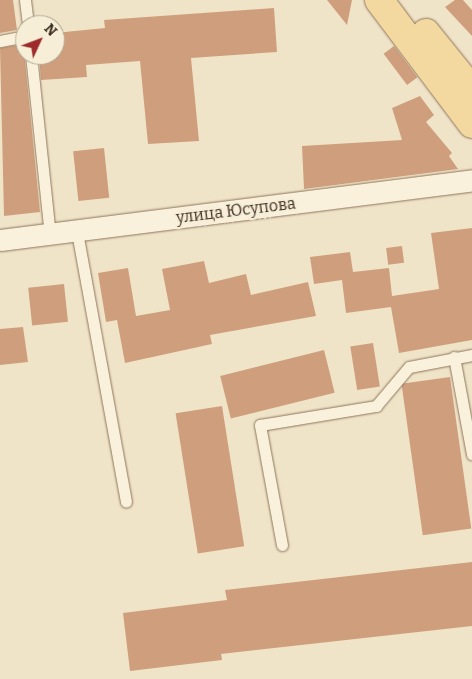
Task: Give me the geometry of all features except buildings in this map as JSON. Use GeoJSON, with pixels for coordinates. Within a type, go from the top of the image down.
{"type":"FeatureCollection","features":[{"type":"Feature","properties":{"kind":"main road"},"geometry":{"type":"LineString","coordinates":[[379,0],[472,124]]}},
{"type":"Feature","properties":{"kind":"main road"},"geometry":{"type":"LineString","coordinates":[[400,0],[472,90]]}},
{"type":"Feature","properties":{"kind":"street","name":"улица Юсупова"},"geometry":{"type":"LineString","coordinates":[[0,240],[77,232],[472,180]]}},
{"type":"Feature","properties":{"kind":"lane"},"geometry":{"type":"LineString","coordinates":[[25,0],[27,15]]}},
{"type":"Feature","properties":{"kind":"lane"},"geometry":{"type":"LineString","coordinates":[[0,41],[15,38]]}},
{"type":"Feature","properties":{"kind":"lane"},"geometry":{"type":"LineString","coordinates":[[32,65],[50,234]]}},
{"type":"Feature","properties":{"kind":"lane"},"geometry":{"type":"LineString","coordinates":[[77,232],[126,502]]}},
{"type":"Feature","properties":{"kind":"lane"},"geometry":{"type":"LineString","coordinates":[[282,545],[260,425],[376,406],[409,367],[454,356],[472,355]]}},
{"type":"Feature","properties":{"kind":"lane"},"geometry":{"type":"LineString","coordinates":[[454,356],[472,454]]}}]}
